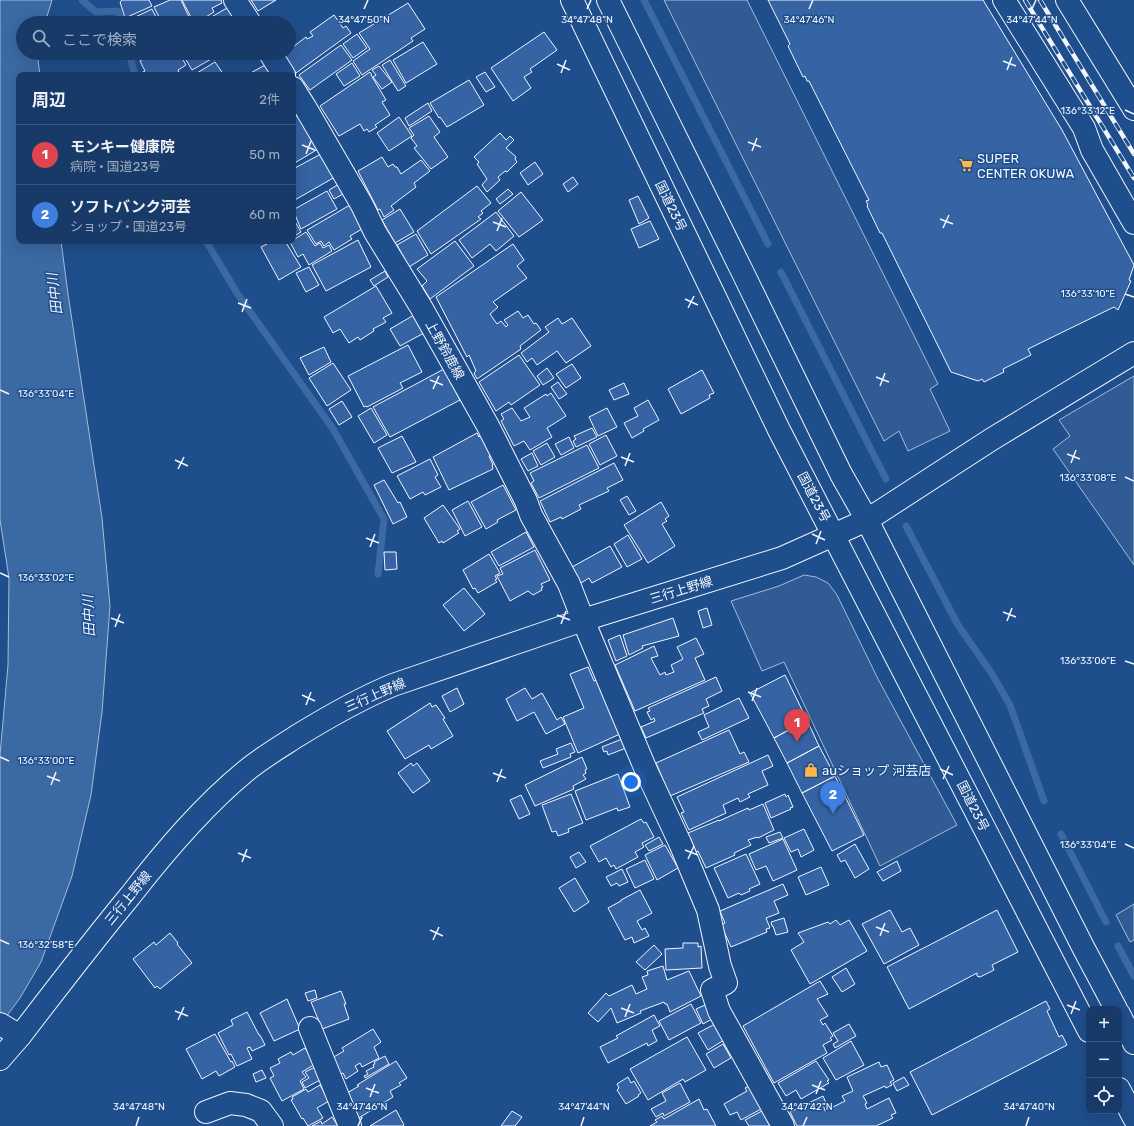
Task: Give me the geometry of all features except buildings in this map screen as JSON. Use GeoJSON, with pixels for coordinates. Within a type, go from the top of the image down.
{"type":"FeatureCollection","features":[{"type":"Feature","properties":{"kind":"main road"},"geometry":{"type":"LineString","coordinates":[[235,0],[245,16]]}},
{"type":"Feature","properties":{"kind":"main road","name":"国道23号"},"geometry":{"type":"LineString","coordinates":[[572,0],[779,430],[1086,1025]]}},
{"type":"Feature","properties":{"kind":"main road"},"geometry":{"type":"LineString","coordinates":[[608,0],[841,474],[867,520],[1083,947],[1114,1006]]}},
{"type":"Feature","properties":{"kind":"main road"},"geometry":{"type":"LineString","coordinates":[[1004,0],[1084,128],[1092,150],[1134,223]]}},
{"type":"Feature","properties":{"kind":"main road"},"geometry":{"type":"LineString","coordinates":[[1072,2],[1134,109]]}},
{"type":"Feature","properties":{"kind":"main road"},"geometry":{"type":"LineString","coordinates":[[274,60],[282,72]]}},
{"type":"Feature","properties":{"kind":"main road","name":"上野鈴鹿線"},"geometry":{"type":"LineString","coordinates":[[296,93],[351,185],[375,232],[421,307],[488,426],[526,501],[531,515],[568,584],[646,770],[680,843],[708,910],[720,966],[726,983],[712,990],[719,1011],[783,1126]]}},
{"type":"Feature","properties":{"kind":"main road","name":"三行上野線"},"geometry":{"type":"LineString","coordinates":[[0,1059],[8,1029],[90,944],[162,856],[207,808],[247,770],[268,754],[318,722],[379,691],[583,620],[782,558],[834,536],[867,520],[992,439],[1134,353]]}},
{"type":"Feature","properties":{"kind":"main road"},"geometry":{"type":"LineString","coordinates":[[1122,1020],[1134,1043]]}},
{"type":"Feature","properties":{"kind":"main road"},"geometry":{"type":"LineString","coordinates":[[310,1028],[350,1126]]}},
{"type":"Feature","properties":{"kind":"main road"},"geometry":{"type":"LineString","coordinates":[[1122,1095],[1134,1118]]}},
{"type":"Feature","properties":{"kind":"main road"},"geometry":{"type":"LineString","coordinates":[[206,1112],[230,1104],[246,1105],[261,1112],[272,1126]]}},
{"type":"Feature","properties":{"kind":"shaded area"},"geometry":{"type":"Polygon","coordinates":[[[664,0],[747,0],[938,384],[930,389],[950,431],[908,451],[899,431],[884,441],[664,0]]]}},
{"type":"Feature","properties":{"kind":"shaded area"},"geometry":{"type":"Polygon","coordinates":[[[1134,376],[1134,565],[1053,449],[1070,436],[1059,420],[1134,376]]]}},
{"type":"Feature","properties":{"kind":"shaded area"},"geometry":{"type":"Polygon","coordinates":[[[804,575],[816,577],[828,583],[837,595],[878,679],[957,825],[880,866],[784,662],[762,671],[731,601],[779,586],[804,575]]]}},
{"type":"Feature","properties":{"kind":"shaded area"},"geometry":{"type":"Polygon","coordinates":[[[1134,904],[1134,940],[1130,942],[1116,915],[1134,904]]]}},
{"type":"Feature","properties":{"kind":"water","name":"田中川"},"geometry":{"type":"Polygon","coordinates":[[[0,0],[52,0],[47,16],[16,16],[16,60],[38,60],[40,72],[16,72],[16,244],[61,244],[102,518],[110,606],[102,712],[91,795],[72,876],[41,962],[20,998],[0,1025],[0,755],[8,665],[9,578],[0,520],[0,0]]]}},
{"type":"Feature","properties":{"kind":"waterway"},"geometry":{"type":"LineString","coordinates":[[82,0],[96,12],[118,11],[119,16]]}},
{"type":"Feature","properties":{"kind":"waterway"},"geometry":{"type":"LineString","coordinates":[[644,0],[768,244]]}},
{"type":"Feature","properties":{"kind":"waterway"},"geometry":{"type":"LineString","coordinates":[[131,60],[134,72]]}},
{"type":"Feature","properties":{"kind":"waterway"},"geometry":{"type":"LineString","coordinates":[[208,244],[237,293],[333,429],[384,519],[378,574]]}},
{"type":"Feature","properties":{"kind":"waterway"},"geometry":{"type":"LineString","coordinates":[[781,272],[886,479]]}},
{"type":"Feature","properties":{"kind":"waterway"},"geometry":{"type":"LineString","coordinates":[[906,526],[958,625],[992,674],[1010,705],[1044,801]]}},
{"type":"Feature","properties":{"kind":"waterway"},"geometry":{"type":"LineString","coordinates":[[1061,834],[1106,922]]}},
{"type":"Feature","properties":{"kind":"waterway"},"geometry":{"type":"LineString","coordinates":[[1118,946],[1134,976]]}},
{"type":"Feature","properties":{"kind":"railway"},"geometry":{"type":"LineString","coordinates":[[1025,0],[1134,178]]}},
{"type":"Feature","properties":{"kind":"railway"},"geometry":{"type":"LineString","coordinates":[[1040,0],[1134,154]]}},
{"type":"Feature","properties":{"kind":"place","name":"SUPER CENTER OKUWA"},"geometry":{"type":"Point","coordinates":[966,165]}},
{"type":"Feature","properties":{"kind":"place","name":"モンキー健康院"},"geometry":{"type":"Point","coordinates":[797,742]}},
{"type":"Feature","properties":{"kind":"place","name":"auショップ 河芸店"},"geometry":{"type":"Point","coordinates":[811,770]}},
{"type":"Feature","properties":{"kind":"place","name":"ソフトバンク河芸"},"geometry":{"type":"Point","coordinates":[833,814]}}]}
